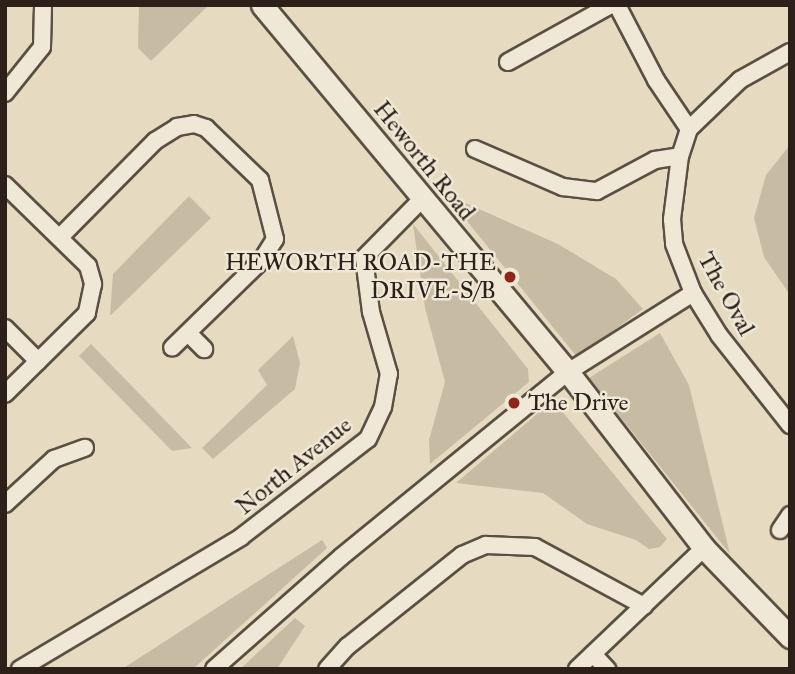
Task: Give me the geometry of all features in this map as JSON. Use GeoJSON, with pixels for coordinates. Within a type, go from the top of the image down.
{"type":"FeatureCollection","features":[{"type":"Feature","properties":{"kind":"street"},"geometry":{"type":"LineString","coordinates":[[5,93],[42,47],[43,5]]}},
{"type":"Feature","properties":{"kind":"street","name":"Heworth Road"},"geometry":{"type":"LineString","coordinates":[[262,5],[421,200],[568,372],[704,548],[790,636]]}},
{"type":"Feature","properties":{"kind":"street"},"geometry":{"type":"LineString","coordinates":[[508,62],[611,5]]}},
{"type":"Feature","properties":{"kind":"street"},"geometry":{"type":"LineString","coordinates":[[617,5],[656,80],[689,129]]}},
{"type":"Feature","properties":{"kind":"street","name":"The Oval"},"geometry":{"type":"LineString","coordinates":[[790,52],[740,80],[689,129],[680,156],[674,244],[693,293],[727,345],[790,425]]}},
{"type":"Feature","properties":{"kind":"street"},"geometry":{"type":"LineString","coordinates":[[60,237],[155,141],[177,127],[194,124],[206,128],[260,180],[275,239],[261,261],[172,348]]}},
{"type":"Feature","properties":{"kind":"street"},"geometry":{"type":"LineString","coordinates":[[475,149],[563,187],[597,191],[655,160],[680,156]]}},
{"type":"Feature","properties":{"kind":"street"},"geometry":{"type":"LineString","coordinates":[[5,185],[88,266],[92,297],[87,313],[5,394]]}},
{"type":"Feature","properties":{"kind":"street","name":"North Avenue"},"geometry":{"type":"LineString","coordinates":[[20,669],[241,537],[368,439],[383,407],[389,374],[371,312],[364,258],[421,200]]}},
{"type":"Feature","properties":{"kind":"street"},"geometry":{"type":"LineString","coordinates":[[214,669],[341,557],[568,372],[693,293]]}},
{"type":"Feature","properties":{"kind":"street"},"geometry":{"type":"LineString","coordinates":[[5,328],[38,362]]}},
{"type":"Feature","properties":{"kind":"street"},"geometry":{"type":"LineString","coordinates":[[188,333],[204,349]]}},
{"type":"Feature","properties":{"kind":"street"},"geometry":{"type":"LineString","coordinates":[[7,497],[54,459],[85,448]]}},
{"type":"Feature","properties":{"kind":"street"},"geometry":{"type":"LineString","coordinates":[[780,530],[790,515]]}},
{"type":"Feature","properties":{"kind":"street"},"geometry":{"type":"LineString","coordinates":[[327,669],[348,646],[462,555],[486,545],[535,547],[644,606]]}},
{"type":"Feature","properties":{"kind":"street"},"geometry":{"type":"LineString","coordinates":[[577,669],[704,548]]}},
{"type":"Feature","properties":{"kind":"street"},"geometry":{"type":"LineString","coordinates":[[593,654],[607,669]]}},
{"type":"Feature","properties":{"kind":"shaded area"},"geometry":{"type":"Polygon","coordinates":[[[139,5],[209,5],[151,61],[138,48],[139,5]]]}},
{"type":"Feature","properties":{"kind":"shaded area"},"geometry":{"type":"Polygon","coordinates":[[[790,145],[790,295],[764,257],[754,218],[766,175],[790,145]]]}},
{"type":"Feature","properties":{"kind":"shaded area"},"geometry":{"type":"Polygon","coordinates":[[[445,194],[558,244],[616,279],[643,309],[577,357],[445,194]]]}},
{"type":"Feature","properties":{"kind":"shaded area"},"geometry":{"type":"Polygon","coordinates":[[[189,196],[211,218],[110,316],[113,274],[189,196]]]}},
{"type":"Feature","properties":{"kind":"shaded area"},"geometry":{"type":"Polygon","coordinates":[[[413,224],[528,369],[529,382],[430,464],[429,440],[445,382],[425,308],[413,224]]]}},
{"type":"Feature","properties":{"kind":"shaded area"},"geometry":{"type":"Polygon","coordinates":[[[660,333],[689,385],[730,554],[589,378],[660,333]]]}},
{"type":"Feature","properties":{"kind":"shaded area"},"geometry":{"type":"Polygon","coordinates":[[[293,336],[300,363],[295,389],[213,459],[202,448],[267,385],[258,370],[293,336]]]}},
{"type":"Feature","properties":{"kind":"shaded area"},"geometry":{"type":"Polygon","coordinates":[[[91,344],[192,448],[172,451],[79,356],[91,344]]]}},
{"type":"Feature","properties":{"kind":"shaded area"},"geometry":{"type":"Polygon","coordinates":[[[557,405],[667,539],[660,547],[649,549],[636,540],[587,524],[543,493],[456,483],[544,408],[557,405]]]}},
{"type":"Feature","properties":{"kind":"shaded area"},"geometry":{"type":"Polygon","coordinates":[[[322,540],[327,548],[193,669],[122,669],[322,540]]]}},
{"type":"Feature","properties":{"kind":"shaded area"},"geometry":{"type":"Polygon","coordinates":[[[295,618],[305,626],[277,669],[240,669],[295,618]]]}},
{"type":"Feature","properties":{"kind":"place","name":"HEWORTH ROAD-THE DRIVE-S/B"},"geometry":{"type":"Point","coordinates":[510,277]}},
{"type":"Feature","properties":{"kind":"place","name":"The Drive"},"geometry":{"type":"Point","coordinates":[514,403]}}]}
